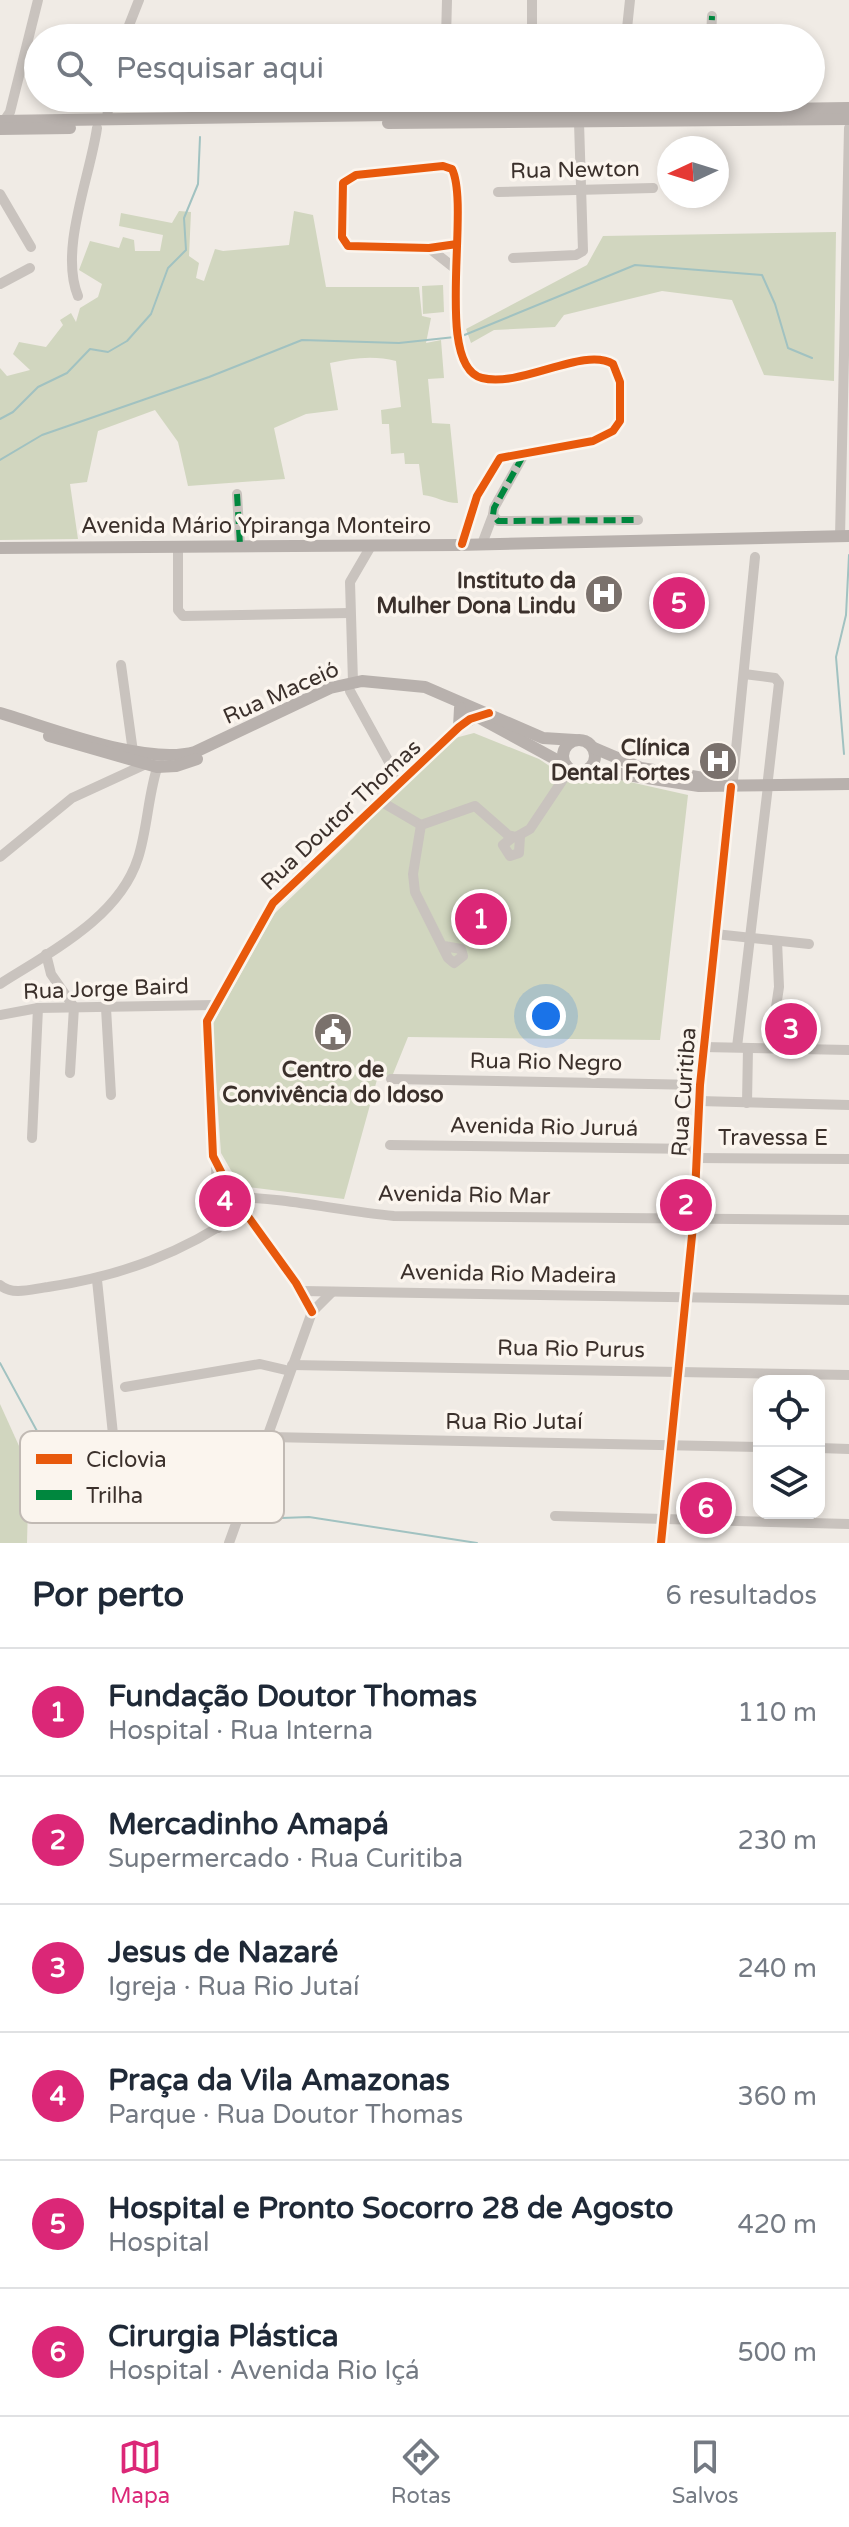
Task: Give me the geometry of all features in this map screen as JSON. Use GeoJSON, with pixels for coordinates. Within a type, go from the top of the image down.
{"type":"FeatureCollection","features":[{"type":"Feature","properties":{"kind":"main road"},"geometry":{"type":"LineString","coordinates":[[825,108],[849,108]]}},
{"type":"Feature","properties":{"kind":"main road"},"geometry":{"type":"LineString","coordinates":[[1,123],[19,120],[102,124],[552,112]]}},
{"type":"Feature","properties":{"kind":"main road"},"geometry":{"type":"LineString","coordinates":[[1,123],[849,119]]}},
{"type":"Feature","properties":{"kind":"main road","name":"Avenida Mário Ypiranga Monteiro"},"geometry":{"type":"LineString","coordinates":[[0,548],[371,546],[844,536]]}},
{"type":"Feature","properties":{"kind":"main road","name":"Rua Maceió"},"geometry":{"type":"LineString","coordinates":[[0,721],[155,762],[195,752],[330,688],[381,681],[425,687],[568,767]]}},
{"type":"Feature","properties":{"kind":"main road","name":"Rua Maceió"},"geometry":{"type":"LineString","coordinates":[[351,686],[400,690],[439,698],[484,718],[543,738],[575,740]]}},
{"type":"Feature","properties":{"kind":"main road"},"geometry":{"type":"LineString","coordinates":[[456,731],[460,708]]}},
{"type":"Feature","properties":{"kind":"main road","name":"Rua Maceió"},"geometry":{"type":"LineString","coordinates":[[0,713],[133,752],[155,762]]}},
{"type":"Feature","properties":{"kind":"main road"},"geometry":{"type":"LineString","coordinates":[[678,780],[632,766],[584,740],[575,740],[564,751],[568,767],[579,772],[588,769],[678,780],[732,783],[849,784]]}},
{"type":"Feature","properties":{"kind":"main road"},"geometry":{"type":"LineString","coordinates":[[588,769],[595,760],[594,748]]}},
{"type":"Feature","properties":{"kind":"main road"},"geometry":{"type":"LineString","coordinates":[[768,783],[849,776]]}},
{"type":"Feature","properties":{"kind":"street"},"geometry":{"type":"LineString","coordinates":[[32,24],[38,0]]}},
{"type":"Feature","properties":{"kind":"street"},"geometry":{"type":"LineString","coordinates":[[130,24],[139,0]]}},
{"type":"Feature","properties":{"kind":"street"},"geometry":{"type":"LineString","coordinates":[[446,24],[447,0]]}},
{"type":"Feature","properties":{"kind":"street"},"geometry":{"type":"LineString","coordinates":[[532,0],[532,24]]}},
{"type":"Feature","properties":{"kind":"street"},"geometry":{"type":"LineString","coordinates":[[628,24],[630,2]]}},
{"type":"Feature","properties":{"kind":"street"},"geometry":{"type":"LineString","coordinates":[[712,16],[712,24]]}},
{"type":"Feature","properties":{"kind":"street"},"geometry":{"type":"LineString","coordinates":[[1,123],[10,112],[24,53]]}},
{"type":"Feature","properties":{"kind":"street"},"geometry":{"type":"LineString","coordinates":[[14,91],[19,120]]}},
{"type":"Feature","properties":{"kind":"street"},"geometry":{"type":"LineString","coordinates":[[78,296],[72,282],[71,256],[105,112]]}},
{"type":"Feature","properties":{"kind":"street"},"geometry":{"type":"LineString","coordinates":[[513,258],[581,253],[579,122]]}},
{"type":"Feature","properties":{"kind":"street"},"geometry":{"type":"LineString","coordinates":[[844,536],[849,128]]}},
{"type":"Feature","properties":{"kind":"street"},"geometry":{"type":"LineString","coordinates":[[457,244],[429,248],[353,247],[345,243],[341,192],[346,179],[430,168],[452,169],[457,244],[459,345],[467,368],[476,377],[492,381],[527,377],[589,360],[609,361],[616,368],[620,416],[613,431],[593,441],[543,449],[523,456],[507,456],[496,463],[477,496],[462,544]]}},
{"type":"Feature","properties":{"kind":"street","name":"Rua Newton"},"geometry":{"type":"LineString","coordinates":[[498,192],[653,188]]}},
{"type":"Feature","properties":{"kind":"street"},"geometry":{"type":"LineString","coordinates":[[0,194],[31,247]]}},
{"type":"Feature","properties":{"kind":"street"},"geometry":{"type":"LineString","coordinates":[[429,248],[457,270]]}},
{"type":"Feature","properties":{"kind":"street"},"geometry":{"type":"LineString","coordinates":[[0,284],[30,268]]}},
{"type":"Feature","properties":{"kind":"street"},"geometry":{"type":"LineString","coordinates":[[482,544],[498,499],[523,456]]}},
{"type":"Feature","properties":{"kind":"street"},"geometry":{"type":"LineString","coordinates":[[237,494],[240,545]]}},
{"type":"Feature","properties":{"kind":"street"},"geometry":{"type":"LineString","coordinates":[[493,515],[504,523],[638,520]]}},
{"type":"Feature","properties":{"kind":"street"},"geometry":{"type":"LineString","coordinates":[[178,546],[181,615],[350,613]]}},
{"type":"Feature","properties":{"kind":"street"},"geometry":{"type":"LineString","coordinates":[[371,546],[350,582],[351,686],[400,782]]}},
{"type":"Feature","properties":{"kind":"street","name":"Rua Curitiba"},"geometry":{"type":"LineString","coordinates":[[661,1543],[683,1297],[694,1216],[703,1047],[755,557]]}},
{"type":"Feature","properties":{"kind":"street"},"geometry":{"type":"LineString","coordinates":[[121,665],[133,752]]}},
{"type":"Feature","properties":{"kind":"street"},"geometry":{"type":"LineString","coordinates":[[744,674],[777,679],[778,694],[749,938],[742,1048],[747,1103]]}},
{"type":"Feature","properties":{"kind":"street","name":"Rua Doutor Thomas"},"geometry":{"type":"LineString","coordinates":[[218,1228],[206,1028],[214,1005],[246,955],[273,903],[456,731],[484,718]]}},
{"type":"Feature","properties":{"kind":"street"},"geometry":{"type":"LineString","coordinates":[[0,857],[72,798],[155,762]]}},
{"type":"Feature","properties":{"kind":"street"},"geometry":{"type":"LineString","coordinates":[[0,984],[46,954],[120,895],[138,859],[155,762]]}},
{"type":"Feature","properties":{"kind":"street"},"geometry":{"type":"LineString","coordinates":[[444,946],[415,892],[413,874],[421,825],[475,806],[516,837],[530,829],[568,767]]}},
{"type":"Feature","properties":{"kind":"street","name":"Rua Doutor Thomas"},"geometry":{"type":"LineString","coordinates":[[380,801],[421,825]]}},
{"type":"Feature","properties":{"kind":"street"},"geometry":{"type":"LineString","coordinates":[[715,934],[809,944]]}},
{"type":"Feature","properties":{"kind":"street"},"geometry":{"type":"LineString","coordinates":[[770,1047],[779,987],[777,941]]}},
{"type":"Feature","properties":{"kind":"street"},"geometry":{"type":"LineString","coordinates":[[46,954],[55,981],[74,1007],[70,1073]]}},
{"type":"Feature","properties":{"kind":"street","name":"Rua Jorge Baird"},"geometry":{"type":"LineString","coordinates":[[0,1015],[38,1008],[214,1005]]}},
{"type":"Feature","properties":{"kind":"street"},"geometry":{"type":"LineString","coordinates":[[32,1138],[38,1008]]}},
{"type":"Feature","properties":{"kind":"street"},"geometry":{"type":"LineString","coordinates":[[106,1008],[111,1095]]}},
{"type":"Feature","properties":{"kind":"street"},"geometry":{"type":"LineString","coordinates":[[703,1047],[849,1050]]}},
{"type":"Feature","properties":{"kind":"street","name":"Rua Rio Negro"},"geometry":{"type":"LineString","coordinates":[[391,1079],[700,1085]]}},
{"type":"Feature","properties":{"kind":"street"},"geometry":{"type":"LineString","coordinates":[[699,1101],[849,1105]]}},
{"type":"Feature","properties":{"kind":"street","name":"Avenida Rio Juruá"},"geometry":{"type":"LineString","coordinates":[[390,1145],[697,1154]]}},
{"type":"Feature","properties":{"kind":"street","name":"Travessa E"},"geometry":{"type":"LineString","coordinates":[[697,1154],[849,1159]]}},
{"type":"Feature","properties":{"kind":"street","name":"Rua Doutor Thomas"},"geometry":{"type":"LineString","coordinates":[[216,1164],[243,1211],[302,1291],[312,1312]]}},
{"type":"Feature","properties":{"kind":"street","name":"Avenida Rio Mar"},"geometry":{"type":"LineString","coordinates":[[234,1197],[278,1198],[349,1212],[394,1216],[694,1216],[849,1220]]}},
{"type":"Feature","properties":{"kind":"street"},"geometry":{"type":"LineString","coordinates":[[0,1285],[20,1291],[97,1280],[168,1256],[243,1211]]}},
{"type":"Feature","properties":{"kind":"street"},"geometry":{"type":"LineString","coordinates":[[97,1280],[113,1431]]}},
{"type":"Feature","properties":{"kind":"street","name":"Avenida Rio Madeira"},"geometry":{"type":"LineString","coordinates":[[302,1291],[849,1300]]}},
{"type":"Feature","properties":{"kind":"street"},"geometry":{"type":"LineString","coordinates":[[271,1431],[312,1312],[333,1292]]}},
{"type":"Feature","properties":{"kind":"street","name":"Rua Rio Purus"},"geometry":{"type":"LineString","coordinates":[[125,1387],[260,1364],[291,1368],[849,1375]]}},
{"type":"Feature","properties":{"kind":"street","name":"Rua Rio Jutaí"},"geometry":{"type":"LineString","coordinates":[[284,1437],[753,1447]]}},
{"type":"Feature","properties":{"kind":"street"},"geometry":{"type":"LineString","coordinates":[[825,1448],[849,1449]]}},
{"type":"Feature","properties":{"kind":"street"},"geometry":{"type":"LineString","coordinates":[[555,1516],[849,1524]]}},
{"type":"Feature","properties":{"kind":"street"},"geometry":{"type":"LineString","coordinates":[[229,1543],[239,1523]]}},
{"type":"Feature","properties":{"kind":"green space"},"geometry":{"type":"Polygon","coordinates":[[[179,211],[191,212],[189,256],[199,263],[196,278],[204,281],[215,249],[223,251],[289,245],[294,211],[313,215],[326,287],[419,287],[422,316],[431,318],[426,343],[441,340],[444,378],[428,379],[432,423],[450,424],[458,503],[423,495],[419,464],[405,464],[404,453],[391,454],[389,424],[382,424],[381,410],[401,407],[396,361],[363,358],[330,363],[338,410],[306,414],[274,428],[285,479],[188,486],[178,442],[155,410],[98,431],[87,482],[70,484],[78,539],[0,540],[0,368],[7,376],[30,370],[13,354],[19,342],[46,347],[63,325],[60,320],[71,313],[76,322],[80,308],[98,297],[102,284],[79,270],[90,241],[119,248],[123,237],[134,240],[135,251],[160,251],[163,235],[119,226],[121,213],[172,223],[179,211]]]}},
{"type":"Feature","properties":{"kind":"green space"},"geometry":{"type":"Polygon","coordinates":[[[836,232],[834,381],[764,375],[732,300],[662,291],[564,315],[555,327],[494,330],[471,343],[466,329],[587,265],[603,236],[836,232]]]}},
{"type":"Feature","properties":{"kind":"green space"},"geometry":{"type":"Polygon","coordinates":[[[443,285],[444,312],[423,314],[422,286],[443,285]]]}},
{"type":"Feature","properties":{"kind":"green space"},"geometry":{"type":"Polygon","coordinates":[[[474,733],[539,759],[575,783],[621,780],[688,795],[660,1040],[408,1037],[391,1079],[378,1076],[344,1199],[240,1186],[221,1153],[212,1025],[275,913],[353,838],[409,776],[455,738],[474,733]]]}},
{"type":"Feature","properties":{"kind":"green space"},"geometry":{"type":"Polygon","coordinates":[[[0,1404],[20,1448],[20,1523],[28,1523],[27,1543],[0,1543],[0,1404]]]}},
{"type":"Feature","properties":{"kind":"waterway"},"geometry":{"type":"LineString","coordinates":[[0,419],[13,412],[38,387],[67,373],[90,349],[108,352],[127,341],[151,314],[168,268],[186,250],[184,218],[198,184],[200,137]]}},
{"type":"Feature","properties":{"kind":"waterway"},"geometry":{"type":"LineString","coordinates":[[462,336],[635,265],[762,275],[775,304],[788,348],[812,358]]}},
{"type":"Feature","properties":{"kind":"waterway"},"geometry":{"type":"LineString","coordinates":[[0,460],[42,435],[209,377],[302,340],[399,343],[455,337]]}},
{"type":"Feature","properties":{"kind":"waterway"},"geometry":{"type":"LineString","coordinates":[[844,754],[836,657],[846,615],[849,555]]}},
{"type":"Feature","properties":{"kind":"waterway"},"geometry":{"type":"LineString","coordinates":[[0,1363],[37,1431]]}},
{"type":"Feature","properties":{"kind":"waterway"},"geometry":{"type":"LineString","coordinates":[[284,1518],[309,1517],[477,1543]]}},
{"type":"Feature","properties":{"kind":"marked path"},"geometry":{"type":"LineString","coordinates":[[712,16],[712,24]]}},
{"type":"Feature","properties":{"kind":"marked path"},"geometry":{"type":"LineString","coordinates":[[523,456],[494,508],[493,515],[498,521],[638,520]]}},
{"type":"Feature","properties":{"kind":"marked path"},"geometry":{"type":"LineString","coordinates":[[237,494],[240,545]]}},
{"type":"Feature","properties":{"kind":"cycle path"},"geometry":{"type":"LineString","coordinates":[[457,244],[429,248],[348,246],[342,237],[343,183],[356,175],[443,166],[452,169],[457,189],[458,216],[456,317],[459,346],[467,367],[482,378],[515,378],[569,363],[601,360],[613,364],[620,382],[620,421],[613,431],[593,441],[500,458],[477,496],[462,544]]}},
{"type":"Feature","properties":{"kind":"cycle path"},"geometry":{"type":"LineString","coordinates":[[312,1312],[296,1283],[234,1197],[213,1156],[207,1021],[273,903],[459,727],[470,719],[489,713]]}},
{"type":"Feature","properties":{"kind":"cycle path"},"geometry":{"type":"LineString","coordinates":[[661,1543],[694,1216],[700,1085],[731,787]]}},
{"type":"Feature","properties":{"kind":"place","name":"Instituto da Mulher Dona Lindu"},"geometry":{"type":"Point","coordinates":[604,594]}},
{"type":"Feature","properties":{"kind":"place","name":"Hospital e Pronto Socorro 28 de Agosto"},"geometry":{"type":"Point","coordinates":[679,603]}},
{"type":"Feature","properties":{"kind":"place","name":"Clínica Dental Fortes"},"geometry":{"type":"Point","coordinates":[718,761]}},
{"type":"Feature","properties":{"kind":"place","name":"Fundação Doutor Thomas"},"geometry":{"type":"Point","coordinates":[481,919]}},
{"type":"Feature","properties":{"kind":"place","name":"Jesus de Nazaré"},"geometry":{"type":"Point","coordinates":[791,1029]}},
{"type":"Feature","properties":{"kind":"place","name":"Centro de Convivência do Idoso"},"geometry":{"type":"Point","coordinates":[333,1032]}},
{"type":"Feature","properties":{"kind":"place","name":"Praça da Vila Amazonas"},"geometry":{"type":"Point","coordinates":[225,1201]}},
{"type":"Feature","properties":{"kind":"place","name":"Mercadinho Amapá"},"geometry":{"type":"Point","coordinates":[686,1205]}},
{"type":"Feature","properties":{"kind":"place","name":"Cirurgia Plástica"},"geometry":{"type":"Point","coordinates":[706,1508]}}]}
